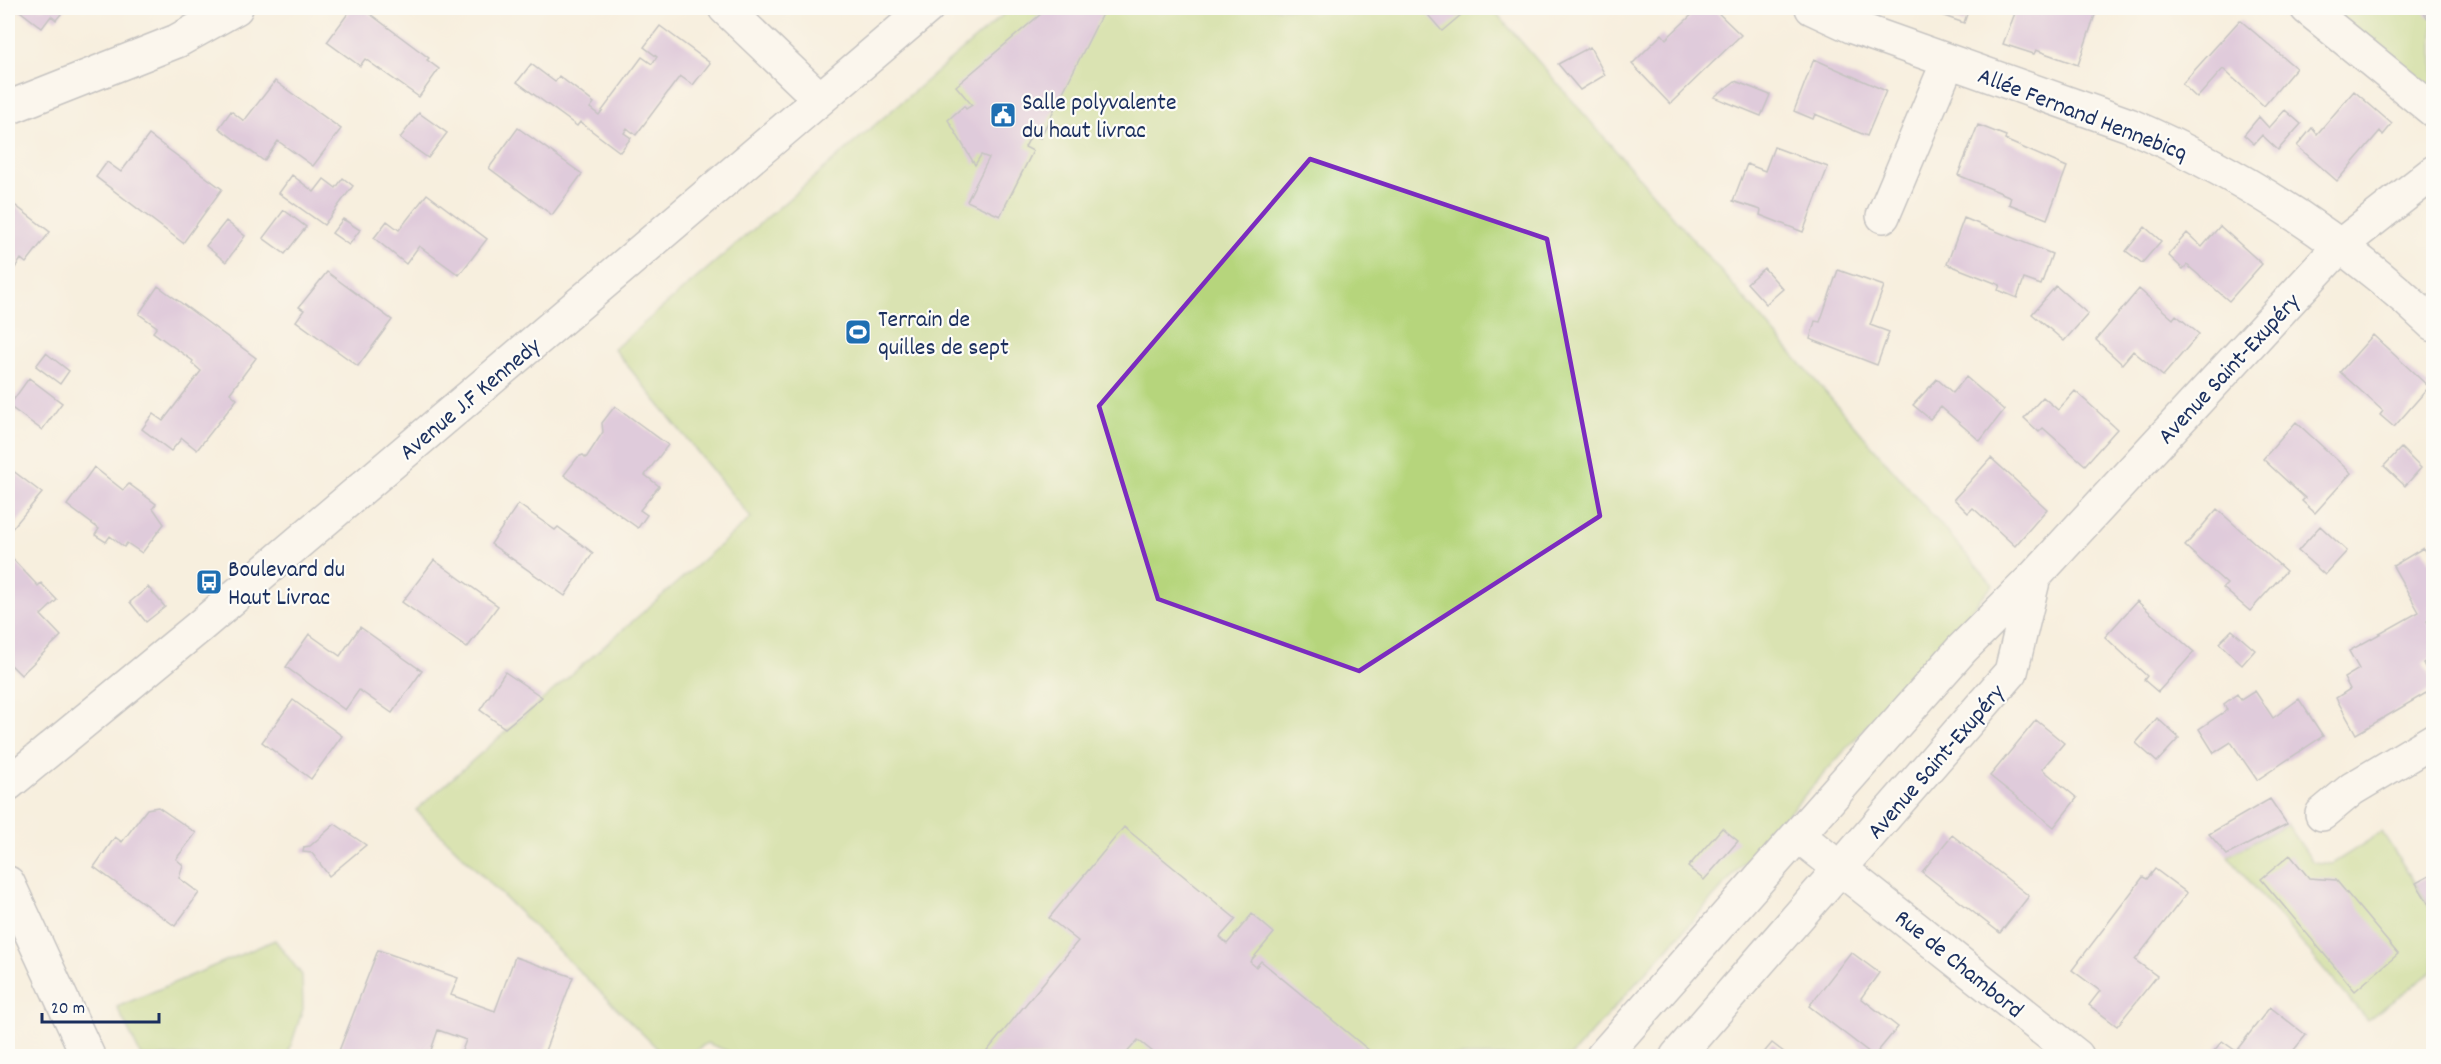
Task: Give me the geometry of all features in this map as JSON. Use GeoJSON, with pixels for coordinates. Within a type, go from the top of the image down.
{"type":"FeatureCollection","features":[{"type":"Feature","properties":{"kind":"street"},"geometry":{"type":"LineString","coordinates":[[8,108],[177,41],[236,8]]}},
{"type":"Feature","properties":{"kind":"street"},"geometry":{"type":"LineString","coordinates":[[725,8],[820,99]]}},
{"type":"Feature","properties":{"kind":"street","name":"Avenue J.F Kennedy"},"geometry":{"type":"LineString","coordinates":[[8,784],[199,627],[927,8]]}},
{"type":"Feature","properties":{"kind":"street","name":"Allée Fernand Hennebicq"},"geometry":{"type":"LineString","coordinates":[[1812,8],[1853,27],[2129,125],[2173,144],[2277,201],[2341,245],[2388,282],[2433,325]]}},
{"type":"Feature","properties":{"kind":"street"},"geometry":{"type":"LineString","coordinates":[[2307,8],[2433,111]]}},
{"type":"Feature","properties":{"kind":"street"},"geometry":{"type":"LineString","coordinates":[[1883,216],[1947,62]]}},
{"type":"Feature","properties":{"kind":"street","name":"Avenue Saint-Exupéry"},"geometry":{"type":"LineString","coordinates":[[1603,1056],[1799,837],[1962,649],[2034,577],[2341,245],[2433,171]]}},
{"type":"Feature","properties":{"kind":"street","name":"Avenue Saint-Exupéry"},"geometry":{"type":"LineString","coordinates":[[1677,1056],[2011,672],[2034,577]]}},
{"type":"Feature","properties":{"kind":"street"},"geometry":{"type":"LineString","coordinates":[[2322,814],[2352,789],[2433,740]]}},
{"type":"Feature","properties":{"kind":"street"},"geometry":{"type":"LineString","coordinates":[[1799,837],[1842,869]]}},
{"type":"Feature","properties":{"kind":"street","name":"Rue de Chambord"},"geometry":{"type":"LineString","coordinates":[[1842,869],[2077,1056]]}},
{"type":"Feature","properties":{"kind":"street"},"geometry":{"type":"LineString","coordinates":[[8,883],[88,1056]]}},
{"type":"Feature","properties":{"kind":"highlighted area"},"geometry":{"type":"Polygon","coordinates":[[[1310,159],[1547,239],[1600,516],[1359,671],[1158,599],[1099,406],[1310,159]]]}},
{"type":"Feature","properties":{"kind":"green space"},"geometry":{"type":"Polygon","coordinates":[[[1011,8],[1492,8],[1993,585],[1571,1056],[740,1056],[707,1043],[687,1056],[665,1056],[416,810],[751,518],[614,349],[1011,8]]]}},
{"type":"Feature","properties":{"kind":"green space"},"geometry":{"type":"Polygon","coordinates":[[[2325,8],[2433,8],[2433,105],[2325,8]]]}},
{"type":"Feature","properties":{"kind":"green space"},"geometry":{"type":"Polygon","coordinates":[[[2287,824],[2313,862],[2332,864],[2382,832],[2433,911],[2433,971],[2367,1020],[2228,856],[2287,824]]]}},
{"type":"Feature","properties":{"kind":"green space"},"geometry":{"type":"Polygon","coordinates":[[[275,940],[302,975],[303,1009],[289,1051],[294,1056],[141,1056],[117,1007],[275,940]]]}},
{"type":"Feature","properties":{"kind":"building"},"geometry":{"type":"Polygon","coordinates":[[[16,8],[66,8],[56,20],[51,16],[42,28],[16,8]]]}},
{"type":"Feature","properties":{"kind":"building"},"geometry":{"type":"Polygon","coordinates":[[[352,8],[362,8],[429,58],[427,60],[439,69],[419,97],[365,59],[360,66],[327,42],[352,8]]]}},
{"type":"Feature","properties":{"kind":"building","name":"Salle polyvalente du haut livrac"},"geometry":{"type":"Polygon","coordinates":[[[1048,8],[1055,8],[1054,10],[1062,13],[1065,8],[1104,10],[1040,138],[1032,134],[1025,147],[1033,151],[1000,216],[967,201],[989,158],[981,155],[975,165],[948,120],[964,106],[966,109],[972,105],[956,86],[1048,8]]]}},
{"type":"Feature","properties":{"kind":"building"},"geometry":{"type":"Polygon","coordinates":[[[1422,8],[1469,8],[1442,31],[1422,8]]]}},
{"type":"Feature","properties":{"kind":"building"},"geometry":{"type":"Polygon","coordinates":[[[1699,8],[1713,8],[1741,35],[1670,104],[1632,64],[1662,34],[1666,39],[1699,8]]]}},
{"type":"Feature","properties":{"kind":"building"},"geometry":{"type":"Polygon","coordinates":[[[1921,8],[1969,8],[1964,23],[1921,8]]]}},
{"type":"Feature","properties":{"kind":"building"},"geometry":{"type":"Polygon","coordinates":[[[2017,8],[2063,8],[2076,12],[2078,8],[2084,8],[2096,12],[2078,65],[2036,50],[2034,54],[2003,44],[2017,8]]]}},
{"type":"Feature","properties":{"kind":"building"},"geometry":{"type":"Polygon","coordinates":[[[2422,8],[2433,8],[2433,14],[2427,18],[2422,8]]]}},
{"type":"Feature","properties":{"kind":"building"},"geometry":{"type":"Polygon","coordinates":[[[2240,20],[2296,68],[2264,106],[2223,69],[2197,98],[2182,84],[2240,20]]]}},
{"type":"Feature","properties":{"kind":"building"},"geometry":{"type":"Polygon","coordinates":[[[660,26],[710,63],[693,85],[680,76],[636,135],[627,128],[624,133],[631,138],[620,152],[580,122],[577,126],[517,82],[531,64],[555,82],[559,76],[594,103],[590,108],[599,115],[642,57],[652,64],[657,57],[644,47],[660,26]]]}},
{"type":"Feature","properties":{"kind":"building"},"geometry":{"type":"Polygon","coordinates":[[[1590,47],[1605,75],[1580,90],[1558,64],[1590,47]]]}},
{"type":"Feature","properties":{"kind":"building"},"geometry":{"type":"Polygon","coordinates":[[[1814,59],[1886,91],[1867,136],[1815,114],[1813,119],[1794,111],[1814,59]]]}},
{"type":"Feature","properties":{"kind":"building"},"geometry":{"type":"Polygon","coordinates":[[[275,81],[341,129],[313,166],[278,141],[264,161],[219,128],[231,111],[244,121],[275,81]]]}},
{"type":"Feature","properties":{"kind":"building"},"geometry":{"type":"Polygon","coordinates":[[[1735,81],[1770,95],[1761,116],[1714,97],[1735,81]]]}},
{"type":"Feature","properties":{"kind":"building"},"geometry":{"type":"Polygon","coordinates":[[[2354,91],[2392,124],[2383,135],[2380,131],[2337,181],[2297,146],[2312,128],[2317,134],[2354,91]]]}},
{"type":"Feature","properties":{"kind":"building"},"geometry":{"type":"Polygon","coordinates":[[[2285,110],[2301,124],[2278,150],[2262,135],[2254,144],[2244,135],[2259,117],[2269,128],[2285,110]]]}},
{"type":"Feature","properties":{"kind":"building"},"geometry":{"type":"Polygon","coordinates":[[[419,113],[447,133],[428,158],[400,138],[419,113]]]}},
{"type":"Feature","properties":{"kind":"building"},"geometry":{"type":"Polygon","coordinates":[[[1978,125],[2006,136],[2005,140],[2067,167],[2047,219],[2009,204],[2011,197],[1958,175],[1978,125]]]}},
{"type":"Feature","properties":{"kind":"building"},"geometry":{"type":"Polygon","coordinates":[[[518,128],[582,174],[552,215],[489,168],[518,128]]]}},
{"type":"Feature","properties":{"kind":"building"},"geometry":{"type":"Polygon","coordinates":[[[149,135],[222,189],[183,243],[96,177],[107,162],[121,172],[149,135]]]}},
{"type":"Feature","properties":{"kind":"building"},"geometry":{"type":"Polygon","coordinates":[[[1774,147],[1828,167],[1803,232],[1760,215],[1761,210],[1733,201],[1747,164],[1765,171],[1774,147]]]}},
{"type":"Feature","properties":{"kind":"building"},"geometry":{"type":"Polygon","coordinates":[[[292,175],[314,192],[324,179],[336,188],[343,178],[353,186],[324,225],[279,193],[292,175]]]}},
{"type":"Feature","properties":{"kind":"building"},"geometry":{"type":"Polygon","coordinates":[[[427,194],[487,239],[459,275],[419,246],[406,264],[374,238],[387,221],[399,230],[427,194]]]}},
{"type":"Feature","properties":{"kind":"building"},"geometry":{"type":"Polygon","coordinates":[[[8,200],[50,232],[26,263],[21,259],[8,278],[8,200]]]}},
{"type":"Feature","properties":{"kind":"building"},"geometry":{"type":"Polygon","coordinates":[[[284,210],[306,227],[285,254],[263,238],[284,210]]]}},
{"type":"Feature","properties":{"kind":"building"},"geometry":{"type":"Polygon","coordinates":[[[1964,218],[2052,254],[2041,285],[2024,279],[2017,298],[1998,290],[2000,285],[1947,264],[1964,218]]]}},
{"type":"Feature","properties":{"kind":"building"},"geometry":{"type":"Polygon","coordinates":[[[343,219],[360,230],[349,245],[332,233],[343,219]]]}},
{"type":"Feature","properties":{"kind":"building"},"geometry":{"type":"Polygon","coordinates":[[[226,221],[245,236],[226,262],[206,246],[226,221]]]}},
{"type":"Feature","properties":{"kind":"building"},"geometry":{"type":"Polygon","coordinates":[[[2220,226],[2262,264],[2229,301],[2187,265],[2183,269],[2168,255],[2187,233],[2202,247],[2220,226]]]}},
{"type":"Feature","properties":{"kind":"building"},"geometry":{"type":"Polygon","coordinates":[[[2145,227],[2161,241],[2142,263],[2126,251],[2145,227]]]}},
{"type":"Feature","properties":{"kind":"building"},"geometry":{"type":"Polygon","coordinates":[[[1764,268],[1783,289],[1766,304],[1747,283],[1764,268]]]}},
{"type":"Feature","properties":{"kind":"building"},"geometry":{"type":"Polygon","coordinates":[[[1838,270],[1884,286],[1870,325],[1889,332],[1877,365],[1810,339],[1815,321],[1820,322],[1838,270]]]}},
{"type":"Feature","properties":{"kind":"building"},"geometry":{"type":"Polygon","coordinates":[[[327,272],[392,320],[358,366],[296,321],[304,310],[299,307],[327,272]]]}},
{"type":"Feature","properties":{"kind":"building"},"geometry":{"type":"Polygon","coordinates":[[[158,286],[256,358],[230,393],[237,399],[197,450],[182,438],[171,451],[142,429],[153,414],[163,421],[201,371],[192,363],[193,361],[153,332],[157,327],[139,314],[158,286]]]}},
{"type":"Feature","properties":{"kind":"building"},"geometry":{"type":"Polygon","coordinates":[[[2056,286],[2088,314],[2064,341],[2032,314],[2056,286]]]}},
{"type":"Feature","properties":{"kind":"building"},"geometry":{"type":"Polygon","coordinates":[[[2139,289],[2173,319],[2176,315],[2199,334],[2163,376],[2133,351],[2122,364],[2096,340],[2139,289]]]}},
{"type":"Feature","properties":{"kind":"building"},"geometry":{"type":"Polygon","coordinates":[[[2373,335],[2429,387],[2394,427],[2380,415],[2383,411],[2340,372],[2373,335]]]}},
{"type":"Feature","properties":{"kind":"building"},"geometry":{"type":"Polygon","coordinates":[[[46,353],[69,371],[60,384],[36,366],[46,353]]]}},
{"type":"Feature","properties":{"kind":"building"},"geometry":{"type":"Polygon","coordinates":[[[1966,377],[2004,410],[1980,441],[1941,407],[1930,419],[1913,405],[1937,379],[1953,393],[1966,377]]]}},
{"type":"Feature","properties":{"kind":"building"},"geometry":{"type":"Polygon","coordinates":[[[29,378],[62,403],[42,430],[9,406],[29,378]]]}},
{"type":"Feature","properties":{"kind":"building"},"geometry":{"type":"Polygon","coordinates":[[[2075,391],[2117,429],[2085,465],[2043,428],[2039,432],[2024,418],[2043,397],[2058,410],[2075,391]]]}},
{"type":"Feature","properties":{"kind":"building"},"geometry":{"type":"Polygon","coordinates":[[[615,406],[668,445],[645,475],[659,486],[640,510],[647,515],[638,528],[564,475],[578,457],[583,455],[586,458],[603,432],[602,423],[615,406]]]}},
{"type":"Feature","properties":{"kind":"building"},"geometry":{"type":"Polygon","coordinates":[[[2296,422],[2351,473],[2315,513],[2302,501],[2305,498],[2263,459],[2296,422]]]}},
{"type":"Feature","properties":{"kind":"building"},"geometry":{"type":"Polygon","coordinates":[[[2401,448],[2421,468],[2405,486],[2384,466],[2401,448]]]}},
{"type":"Feature","properties":{"kind":"building"},"geometry":{"type":"Polygon","coordinates":[[[1991,458],[2047,509],[2015,546],[1973,508],[1968,513],[1954,499],[1991,458]]]}},
{"type":"Feature","properties":{"kind":"building"},"geometry":{"type":"Polygon","coordinates":[[[8,467],[42,493],[10,531],[8,529],[8,467]]]}},
{"type":"Feature","properties":{"kind":"building"},"geometry":{"type":"Polygon","coordinates":[[[94,467],[123,490],[129,484],[156,504],[153,508],[164,524],[142,553],[127,543],[124,547],[110,536],[106,542],[95,535],[99,529],[67,505],[94,467]]]}},
{"type":"Feature","properties":{"kind":"building"},"geometry":{"type":"Polygon","coordinates":[[[518,504],[555,530],[558,527],[593,553],[565,596],[491,544],[518,504]]]}},
{"type":"Feature","properties":{"kind":"building"},"geometry":{"type":"Polygon","coordinates":[[[2217,509],[2286,571],[2250,611],[2223,588],[2227,584],[2185,546],[2217,509]]]}},
{"type":"Feature","properties":{"kind":"building"},"geometry":{"type":"Polygon","coordinates":[[[2320,526],[2347,551],[2325,575],[2298,551],[2320,526]]]}},
{"type":"Feature","properties":{"kind":"building"},"geometry":{"type":"Polygon","coordinates":[[[2423,548],[2433,566],[2433,617],[2427,621],[2433,633],[2433,657],[2423,663],[2433,683],[2433,689],[2356,734],[2336,698],[2350,689],[2344,678],[2359,669],[2349,651],[2419,612],[2393,566],[2423,548]]]}},
{"type":"Feature","properties":{"kind":"building"},"geometry":{"type":"Polygon","coordinates":[[[8,554],[38,586],[41,583],[57,600],[41,615],[61,636],[21,675],[8,662],[8,554]]]}},
{"type":"Feature","properties":{"kind":"building"},"geometry":{"type":"Polygon","coordinates":[[[434,560],[498,606],[467,648],[402,602],[434,560]]]}},
{"type":"Feature","properties":{"kind":"building"},"geometry":{"type":"Polygon","coordinates":[[[148,587],[165,607],[146,622],[130,602],[148,587]]]}},
{"type":"Feature","properties":{"kind":"building"},"geometry":{"type":"Polygon","coordinates":[[[2137,601],[2194,652],[2158,692],[2144,680],[2147,676],[2105,637],[2137,601]]]}},
{"type":"Feature","properties":{"kind":"building"},"geometry":{"type":"Polygon","coordinates":[[[360,627],[422,671],[392,713],[359,690],[345,710],[286,667],[309,634],[340,656],[360,627]]]}},
{"type":"Feature","properties":{"kind":"building"},"geometry":{"type":"Polygon","coordinates":[[[2232,630],[2255,650],[2242,665],[2219,643],[2232,630]]]}},
{"type":"Feature","properties":{"kind":"building"},"geometry":{"type":"Polygon","coordinates":[[[505,672],[542,697],[505,728],[480,710],[505,672]]]}},
{"type":"Feature","properties":{"kind":"building"},"geometry":{"type":"Polygon","coordinates":[[[2255,691],[2273,718],[2299,699],[2323,736],[2257,780],[2231,742],[2214,753],[2199,729],[2227,710],[2224,704],[2237,694],[2241,700],[2255,691]]]}},
{"type":"Feature","properties":{"kind":"building"},"geometry":{"type":"Polygon","coordinates":[[[293,700],[342,736],[311,779],[262,742],[293,700]]]}},
{"type":"Feature","properties":{"kind":"building"},"geometry":{"type":"Polygon","coordinates":[[[2157,718],[2179,738],[2157,762],[2136,743],[2157,718]]]}},
{"type":"Feature","properties":{"kind":"building"},"geometry":{"type":"Polygon","coordinates":[[[2036,720],[2064,743],[2042,769],[2077,798],[2054,827],[1990,776],[2036,720]]]}},
{"type":"Feature","properties":{"kind":"building"},"geometry":{"type":"Polygon","coordinates":[[[2270,799],[2287,824],[2227,855],[2209,834],[2270,799]]]}},
{"type":"Feature","properties":{"kind":"building"},"geometry":{"type":"Polygon","coordinates":[[[158,807],[196,833],[176,859],[183,865],[179,878],[199,893],[175,926],[94,867],[115,837],[122,842],[147,809],[158,807]]]}},
{"type":"Feature","properties":{"kind":"building"},"geometry":{"type":"Polygon","coordinates":[[[335,824],[366,845],[329,876],[312,853],[303,852],[304,847],[310,846],[335,824]]]}},
{"type":"Feature","properties":{"kind":"building"},"geometry":{"type":"Polygon","coordinates":[[[1124,827],[1236,919],[1220,937],[1227,944],[1252,914],[1274,933],[1250,962],[1256,967],[1261,961],[1376,1056],[1158,1056],[1138,1040],[1124,1056],[983,1056],[1078,941],[1049,918],[1124,827]]]}},
{"type":"Feature","properties":{"kind":"building"},"geometry":{"type":"Polygon","coordinates":[[[1722,828],[1738,841],[1704,880],[1688,867],[1722,828]]]}},
{"type":"Feature","properties":{"kind":"building"},"geometry":{"type":"Polygon","coordinates":[[[1952,835],[2029,896],[2000,933],[1922,872],[1952,835]]]}},
{"type":"Feature","properties":{"kind":"building"},"geometry":{"type":"Polygon","coordinates":[[[2290,855],[2309,878],[2336,880],[2398,954],[2355,991],[2261,879],[2290,855]]]}},
{"type":"Feature","properties":{"kind":"building"},"geometry":{"type":"Polygon","coordinates":[[[2155,869],[2187,893],[2135,960],[2157,976],[2117,1026],[2089,1005],[2100,991],[2072,970],[2143,877],[2147,879],[2155,869]]]}},
{"type":"Feature","properties":{"kind":"building"},"geometry":{"type":"Polygon","coordinates":[[[2433,874],[2433,911],[2416,883],[2433,874]]]}},
{"type":"Feature","properties":{"kind":"building"},"geometry":{"type":"Polygon","coordinates":[[[378,950],[458,978],[451,995],[495,1011],[515,957],[573,977],[543,1056],[460,1056],[466,1040],[438,1030],[429,1056],[337,1056],[378,950]]]}},
{"type":"Feature","properties":{"kind":"building"},"geometry":{"type":"Polygon","coordinates":[[[1851,952],[1879,973],[1861,998],[1898,1027],[1874,1056],[1809,1006],[1851,952]]]}},
{"type":"Feature","properties":{"kind":"building"},"geometry":{"type":"Polygon","coordinates":[[[2270,1007],[2306,1035],[2289,1056],[2210,1056],[2222,1041],[2236,1051],[2270,1007]]]}},
{"type":"Feature","properties":{"kind":"building"},"geometry":{"type":"Polygon","coordinates":[[[1772,1043],[1789,1056],[1761,1056],[1772,1043]]]}},
{"type":"Feature","properties":{"kind":"place","name":"Salle polyvalente du haut livrac"},"geometry":{"type":"Point","coordinates":[1003,115]}},
{"type":"Feature","properties":{"kind":"place","name":"Terrain de quilles de sept"},"geometry":{"type":"Point","coordinates":[858,332]}},
{"type":"Feature","properties":{"kind":"place","name":"Boulevard du Haut Livrac"},"geometry":{"type":"Point","coordinates":[209,582]}}]}
